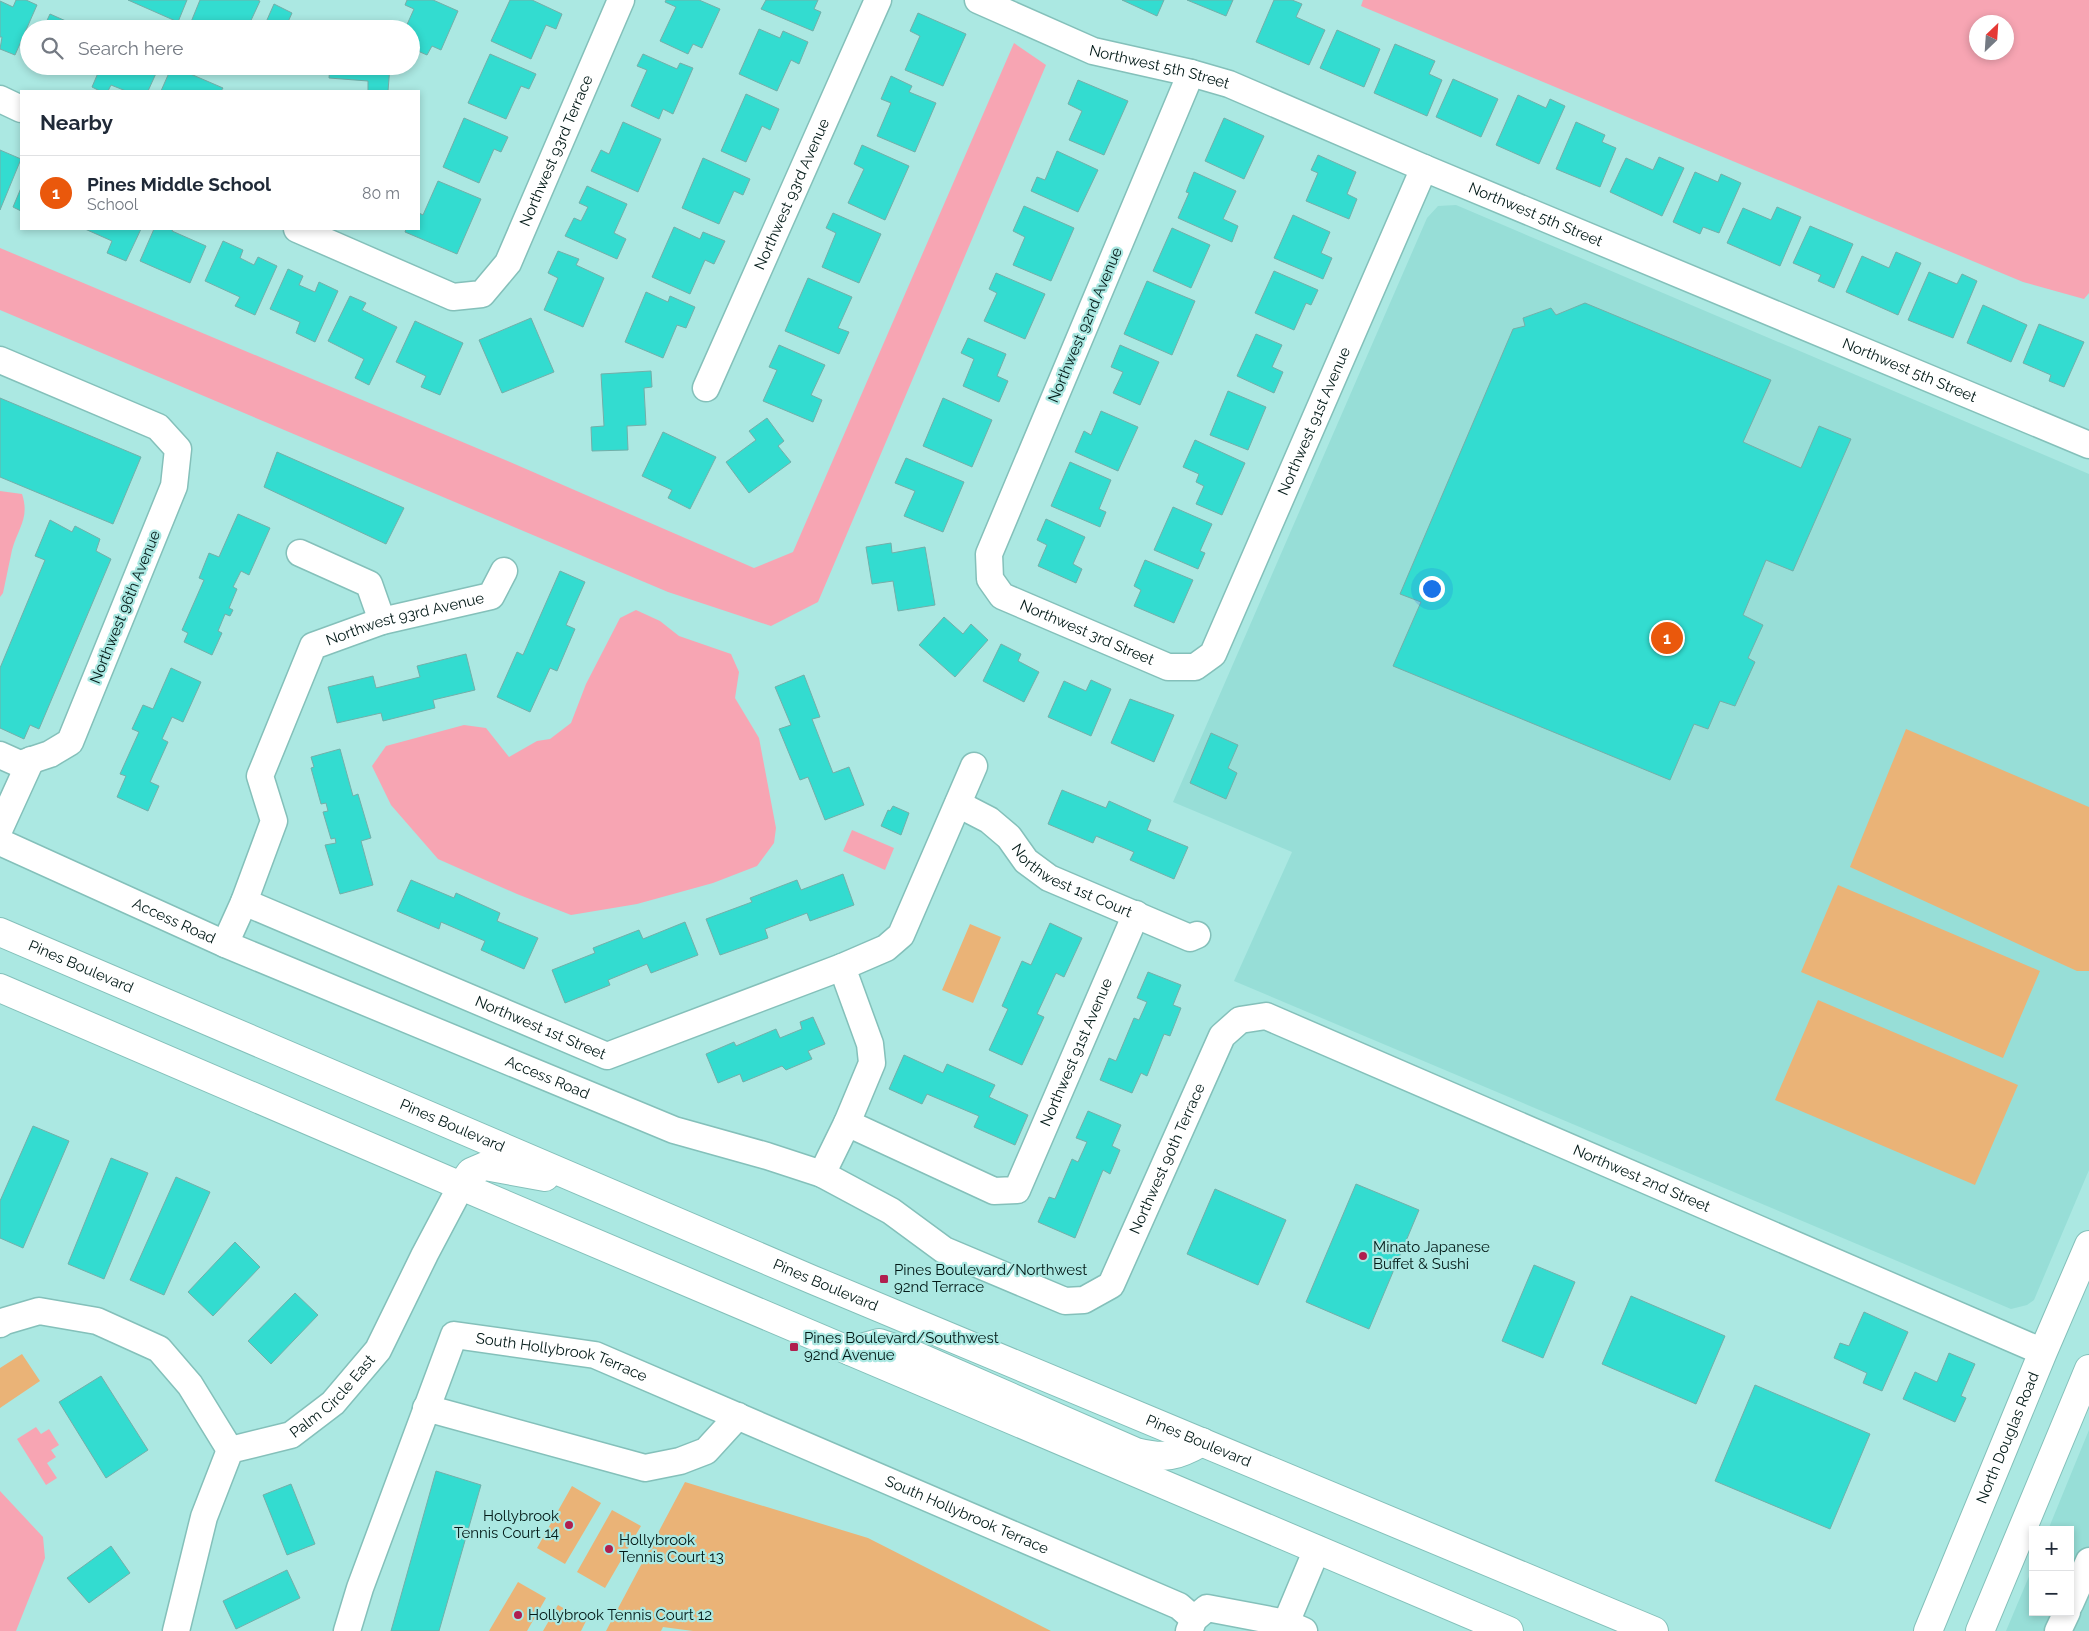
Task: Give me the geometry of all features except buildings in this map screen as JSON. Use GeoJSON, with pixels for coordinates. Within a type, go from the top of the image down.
{"type":"FeatureCollection","features":[{"type":"Feature","properties":{"kind":"main road","name":"Pines Boulevard"},"geometry":{"type":"LineString","coordinates":[[0,932],[593,1186],[1654,1631]]}},
{"type":"Feature","properties":{"kind":"main road"},"geometry":{"type":"LineString","coordinates":[[0,988],[461,1186],[1510,1631]]}},
{"type":"Feature","properties":{"kind":"main road"},"geometry":{"type":"LineString","coordinates":[[461,1186],[471,1172],[486,1166],[593,1186]]}},
{"type":"Feature","properties":{"kind":"main road","name":"North Douglas Road"},"geometry":{"type":"LineString","coordinates":[[1928,1631],[2043,1352],[2089,1246]]}},
{"type":"Feature","properties":{"kind":"main road"},"geometry":{"type":"LineString","coordinates":[[850,1351],[879,1343],[912,1354],[1136,1452],[1158,1457],[1172,1456],[1202,1442]]}},
{"type":"Feature","properties":{"kind":"main road"},"geometry":{"type":"LineString","coordinates":[[1980,1631],[2089,1369]]}},
{"type":"Feature","properties":{"kind":"street","name":"Northwest 93rd Terrace"},"geometry":{"type":"LineString","coordinates":[[299,230],[453,297],[482,294],[508,263],[621,0]]}},
{"type":"Feature","properties":{"kind":"street","name":"Northwest 93rd Avenue"},"geometry":{"type":"LineString","coordinates":[[706,388],[878,0]]}},
{"type":"Feature","properties":{"kind":"street","name":"Northwest 5th Street"},"geometry":{"type":"LineString","coordinates":[[978,0],[1093,51],[1229,84],[1424,168],[2089,444]]}},
{"type":"Feature","properties":{"kind":"street","name":"Northwest 92nd Avenue"},"geometry":{"type":"LineString","coordinates":[[990,578],[989,554],[1190,73]]}},
{"type":"Feature","properties":{"kind":"street"},"geometry":{"type":"LineString","coordinates":[[0,100],[20,109]]}},
{"type":"Feature","properties":{"kind":"street","name":"Northwest 91st Avenue"},"geometry":{"type":"LineString","coordinates":[[1194,667],[1213,654],[1424,168]]}},
{"type":"Feature","properties":{"kind":"street","name":"Northwest 96th Avenue"},"geometry":{"type":"LineString","coordinates":[[0,360],[158,427],[178,449],[174,486],[70,742],[35,763]]}},
{"type":"Feature","properties":{"kind":"street"},"geometry":{"type":"LineString","coordinates":[[300,553],[369,584],[382,621]]}},
{"type":"Feature","properties":{"kind":"street","name":"Northwest 93rd Avenue"},"geometry":{"type":"LineString","coordinates":[[225,944],[244,902],[274,821],[260,776],[313,646],[382,621],[491,596],[504,571]]}},
{"type":"Feature","properties":{"kind":"street","name":"Northwest 3rd Street"},"geometry":{"type":"LineString","coordinates":[[990,578],[1002,596],[1168,667],[1194,667]]}},
{"type":"Feature","properties":{"kind":"street"},"geometry":{"type":"LineString","coordinates":[[0,754],[20,764],[35,763]]}},
{"type":"Feature","properties":{"kind":"street"},"geometry":{"type":"LineString","coordinates":[[0,828],[35,763]]}},
{"type":"Feature","properties":{"kind":"street"},"geometry":{"type":"LineString","coordinates":[[822,1174],[847,1123],[872,1063],[870,1044],[842,967],[886,948],[901,934],[974,766]]}},
{"type":"Feature","properties":{"kind":"street","name":"Northwest 1st Court"},"geometry":{"type":"LineString","coordinates":[[958,804],[989,820],[1009,837],[1026,861],[1048,878],[1190,938],[1196,935]]}},
{"type":"Feature","properties":{"kind":"street","name":"Access Road"},"geometry":{"type":"LineString","coordinates":[[0,842],[225,944],[674,1130],[768,1156],[822,1174],[891,1211],[944,1250],[982,1267],[1066,1301],[1084,1300],[1094,1295]]}},
{"type":"Feature","properties":{"kind":"street","name":"Northwest 1st Street"},"geometry":{"type":"LineString","coordinates":[[244,902],[607,1056],[842,967]]}},
{"type":"Feature","properties":{"kind":"street","name":"Northwest 91st Avenue"},"geometry":{"type":"LineString","coordinates":[[847,1123],[994,1190],[1017,1190],[1136,914]]}},
{"type":"Feature","properties":{"kind":"street","name":"Northwest 2nd Street"},"geometry":{"type":"LineString","coordinates":[[1240,1020],[1266,1016],[2043,1352]]}},
{"type":"Feature","properties":{"kind":"street","name":"Northwest 90th Terrace"},"geometry":{"type":"LineString","coordinates":[[1094,1295],[1111,1285],[1222,1036],[1240,1020]]}},
{"type":"Feature","properties":{"kind":"street","name":"Palm Circle East"},"geometry":{"type":"LineString","coordinates":[[230,1450],[291,1435],[333,1403],[378,1350],[461,1186]]}},
{"type":"Feature","properties":{"kind":"street"},"geometry":{"type":"LineString","coordinates":[[0,1324],[39,1311],[97,1321],[159,1348],[190,1384],[230,1450],[204,1517],[176,1631]]}},
{"type":"Feature","properties":{"kind":"street","name":"South Hollybrook Terrace"},"geometry":{"type":"LineString","coordinates":[[347,1631],[360,1588],[454,1335],[595,1355],[1179,1606],[1192,1625]]}},
{"type":"Feature","properties":{"kind":"street"},"geometry":{"type":"LineString","coordinates":[[426,1408],[645,1468],[680,1461],[706,1452],[738,1416]]}},
{"type":"Feature","properties":{"kind":"street"},"geometry":{"type":"LineString","coordinates":[[1192,1625],[1207,1608],[1295,1627],[1317,1549]]}},
{"type":"Feature","properties":{"kind":"street"},"geometry":{"type":"LineString","coordinates":[[2074,1595],[2089,1561]]}},
{"type":"Feature","properties":{"kind":"street"},"geometry":{"type":"LineString","coordinates":[[2058,1631],[2065,1616]]}},
{"type":"Feature","properties":{"kind":"shaded area"},"geometry":{"type":"Polygon","coordinates":[[[1363,0],[2089,0],[2089,293],[2084,299],[2023,282],[1361,6],[1363,0]]]}},
{"type":"Feature","properties":{"kind":"shaded area"},"geometry":{"type":"Polygon","coordinates":[[[1014,43],[1046,65],[818,602],[771,626],[668,592],[0,310],[0,248],[510,462],[754,568],[793,552],[1014,43]]]}},
{"type":"Feature","properties":{"kind":"shaded area"},"geometry":{"type":"Polygon","coordinates":[[[1456,205],[2089,474],[2089,1170],[2034,1300],[2027,1305],[2011,1309],[1234,981],[1292,852],[1173,802],[1427,218],[1438,206],[1456,205]]]}},
{"type":"Feature","properties":{"kind":"shaded area"},"geometry":{"type":"Polygon","coordinates":[[[0,491],[22,494],[25,510],[14,542],[3,593],[0,597],[0,491]]]}},
{"type":"Feature","properties":{"kind":"shaded area"},"geometry":{"type":"Polygon","coordinates":[[[636,610],[660,621],[679,636],[731,654],[739,672],[735,698],[759,738],[776,828],[774,843],[757,866],[713,883],[637,904],[571,915],[517,894],[438,859],[391,805],[372,766],[386,746],[464,725],[486,728],[509,757],[537,741],[550,739],[571,723],[586,684],[620,618],[636,610]]]}},
{"type":"Feature","properties":{"kind":"shaded area"},"geometry":{"type":"Polygon","coordinates":[[[1906,729],[2089,807],[2089,971],[2077,971],[1850,867],[1906,729]]]}},
{"type":"Feature","properties":{"kind":"shaded area"},"geometry":{"type":"Polygon","coordinates":[[[852,830],[894,848],[885,870],[843,851],[852,830]]]}},
{"type":"Feature","properties":{"kind":"shaded area"},"geometry":{"type":"Polygon","coordinates":[[[1838,885],[2040,971],[2003,1058],[1801,972],[1838,885]]]}},
{"type":"Feature","properties":{"kind":"shaded area"},"geometry":{"type":"Polygon","coordinates":[[[970,924],[1001,937],[973,1003],[942,990],[970,924]]]}},
{"type":"Feature","properties":{"kind":"shaded area"},"geometry":{"type":"Polygon","coordinates":[[[1818,1000],[2018,1085],[1975,1185],[1775,1100],[1818,1000]]]}},
{"type":"Feature","properties":{"kind":"shaded area"},"geometry":{"type":"Polygon","coordinates":[[[22,1354],[40,1381],[0,1408],[0,1368],[22,1354]]]}},
{"type":"Feature","properties":{"kind":"shaded area"},"geometry":{"type":"Polygon","coordinates":[[[36,1427],[41,1434],[49,1429],[59,1445],[51,1450],[56,1457],[47,1463],[57,1478],[46,1485],[17,1439],[36,1427]]]}},
{"type":"Feature","properties":{"kind":"shaded area"},"geometry":{"type":"Polygon","coordinates":[[[2089,1430],[2089,1631],[2006,1631],[2029,1576],[2029,1616],[2074,1616],[2074,1526],[2050,1526],[2089,1430]]]}},
{"type":"Feature","properties":{"kind":"shaded area"},"geometry":{"type":"Polygon","coordinates":[[[685,1482],[868,1538],[1051,1631],[693,1631],[663,1627],[661,1631],[606,1631],[685,1482]]]}},
{"type":"Feature","properties":{"kind":"shaded area","name":"Hollybrook Tennis Court 14"},"geometry":{"type":"Polygon","coordinates":[[[572,1486],[601,1503],[565,1564],[537,1548],[572,1486]]]}},
{"type":"Feature","properties":{"kind":"shaded area"},"geometry":{"type":"Polygon","coordinates":[[[0,1491],[43,1537],[45,1558],[16,1631],[0,1631],[0,1491]]]}},
{"type":"Feature","properties":{"kind":"shaded area","name":"Hollybrook Tennis Court 13"},"geometry":{"type":"Polygon","coordinates":[[[612,1510],[641,1526],[605,1588],[577,1572],[612,1510]]]}},
{"type":"Feature","properties":{"kind":"shaded area","name":"Hollybrook Tennis Court 12"},"geometry":{"type":"Polygon","coordinates":[[[518,1582],[546,1598],[527,1631],[489,1631],[518,1582]]]}},
{"type":"Feature","properties":{"kind":"shaded area"},"geometry":{"type":"Polygon","coordinates":[[[558,1605],[586,1621],[581,1631],[543,1631],[558,1605]]]}},
{"type":"Feature","properties":{"kind":"place","name":"Pines Middle School"},"geometry":{"type":"Point","coordinates":[1667,638]}},
{"type":"Feature","properties":{"kind":"place","name":"Minato Japanese Buffet & Sushi"},"geometry":{"type":"Point","coordinates":[1363,1256]}},
{"type":"Feature","properties":{"kind":"place","name":"Pines Boulevard/Northwest 92nd Terrace"},"geometry":{"type":"Point","coordinates":[884,1279]}},
{"type":"Feature","properties":{"kind":"place","name":"Pines Boulevard/Southwest 92nd Avenue"},"geometry":{"type":"Point","coordinates":[794,1347]}},
{"type":"Feature","properties":{"kind":"place","name":"Hollybrook Tennis Court 14"},"geometry":{"type":"Point","coordinates":[569,1525]}},
{"type":"Feature","properties":{"kind":"place","name":"Hollybrook Tennis Court 13"},"geometry":{"type":"Point","coordinates":[609,1549]}},
{"type":"Feature","properties":{"kind":"place","name":"Hollybrook Tennis Court 12"},"geometry":{"type":"Point","coordinates":[518,1615]}}]}
